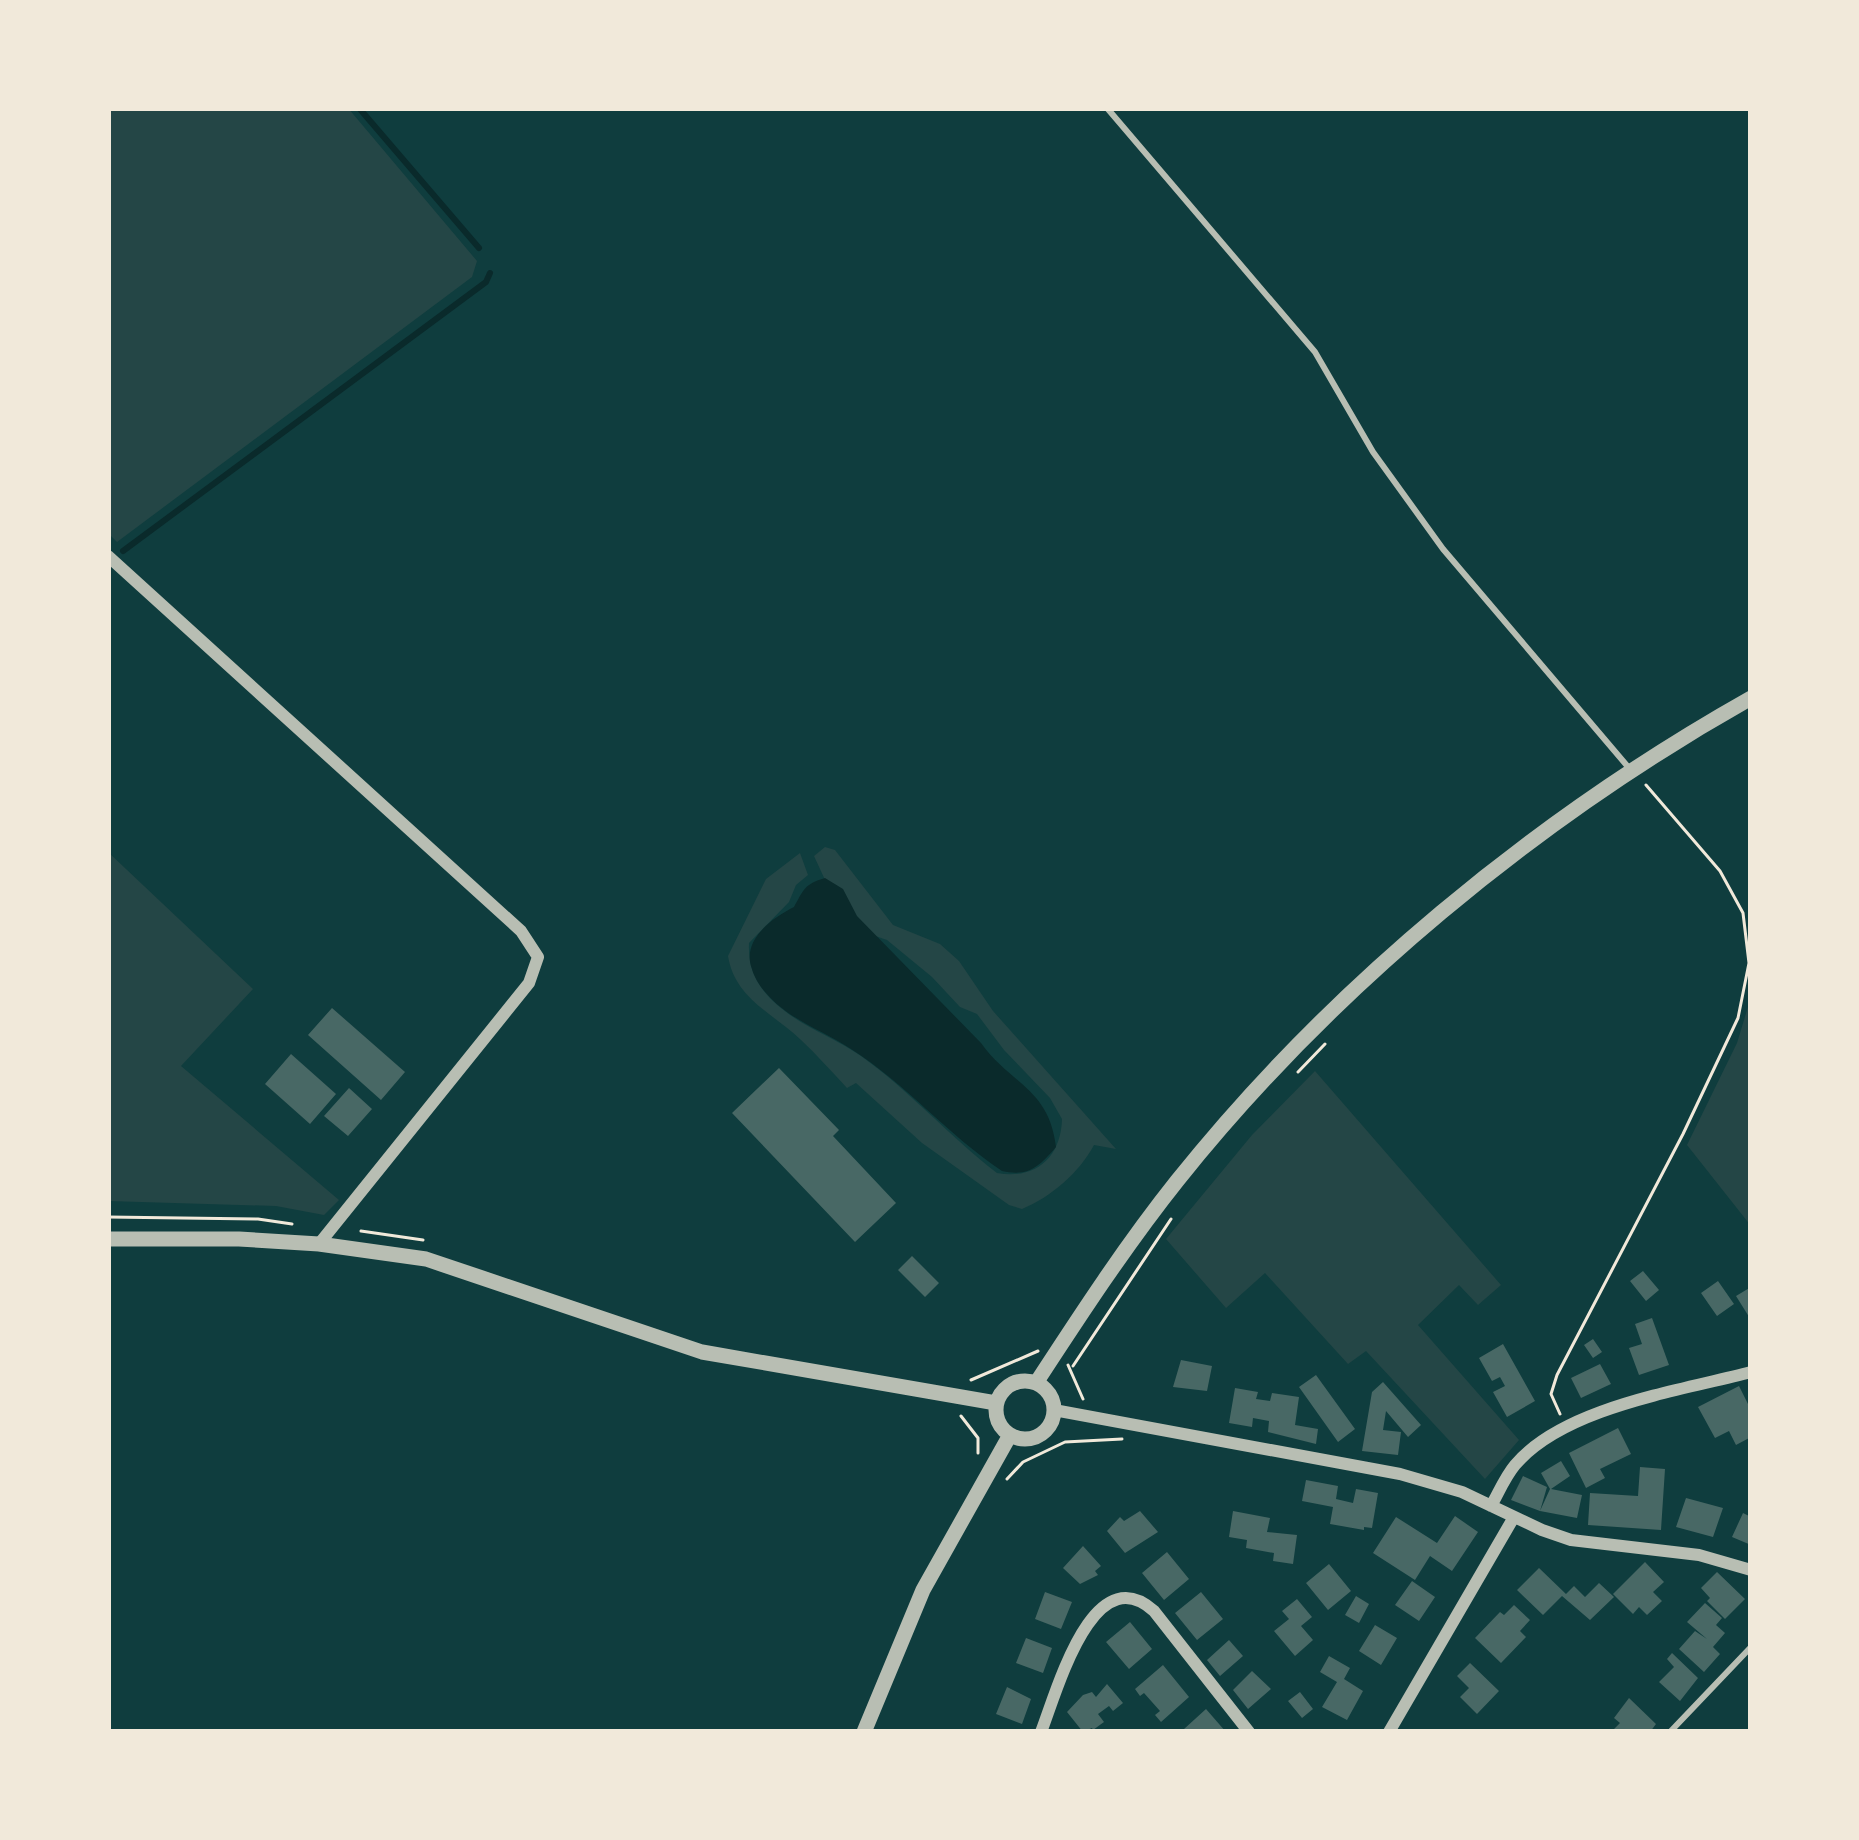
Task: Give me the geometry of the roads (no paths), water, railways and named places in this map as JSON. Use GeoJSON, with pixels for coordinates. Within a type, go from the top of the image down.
{"type":"FeatureCollection","features":[{"type":"Feature","properties":{"kind":"street"},"geometry":{"type":"LineString","coordinates":[[108,556],[521,931],[538,957],[529,983],[319,1244]]}},
{"type":"Feature","properties":{"kind":"street"},"geometry":{"type":"LineString","coordinates":[[1036,1383],[1177,1182],[1290,1056],[1454,903],[1560,819],[1751,698]]}},
{"type":"Feature","properties":{"kind":"street"},"geometry":{"type":"LineString","coordinates":[[108,1240],[239,1239],[426,1259],[702,1352],[996,1403]]}},
{"type":"Feature","properties":{"kind":"street"},"geometry":{"type":"LineString","coordinates":[[1491,1506],[1516,1464],[1566,1427],[1751,1372]]}},
{"type":"Feature","properties":{"kind":"street"},"geometry":{"type":"LineString","coordinates":[[1011,1383],[1036,1383],[1049,1394],[1054,1410],[1047,1429],[1021,1439],[1010,1435],[998,1422],[996,1403],[1011,1383]]}},
{"type":"Feature","properties":{"kind":"street"},"geometry":{"type":"LineString","coordinates":[[1054,1410],[1400,1474],[1462,1492],[1570,1540],[1699,1555],[1751,1570]]}},
{"type":"Feature","properties":{"kind":"street"},"geometry":{"type":"LineString","coordinates":[[864,1732],[923,1590],[1010,1435]]}},
{"type":"Feature","properties":{"kind":"street"},"geometry":{"type":"LineString","coordinates":[[1388,1732],[1514,1517]]}},
{"type":"Feature","properties":{"kind":"street"},"geometry":{"type":"LineString","coordinates":[[1042,1732],[1074,1649],[1102,1607],[1121,1596],[1133,1597],[1154,1611],[1250,1732]]}},
{"type":"Feature","properties":{"kind":"lane"},"geometry":{"type":"LineString","coordinates":[[1107,108],[1315,352],[1373,452],[1443,549],[1631,771]]}},
{"type":"Feature","properties":{"kind":"lane"},"geometry":{"type":"LineString","coordinates":[[1670,1732],[1751,1647]]}},
{"type":"Feature","properties":{"kind":"waterway"},"geometry":{"type":"LineString","coordinates":[[359,108],[479,248]]}},
{"type":"Feature","properties":{"kind":"waterway"},"geometry":{"type":"LineString","coordinates":[[123,551],[486,282],[490,273]]}}]}
